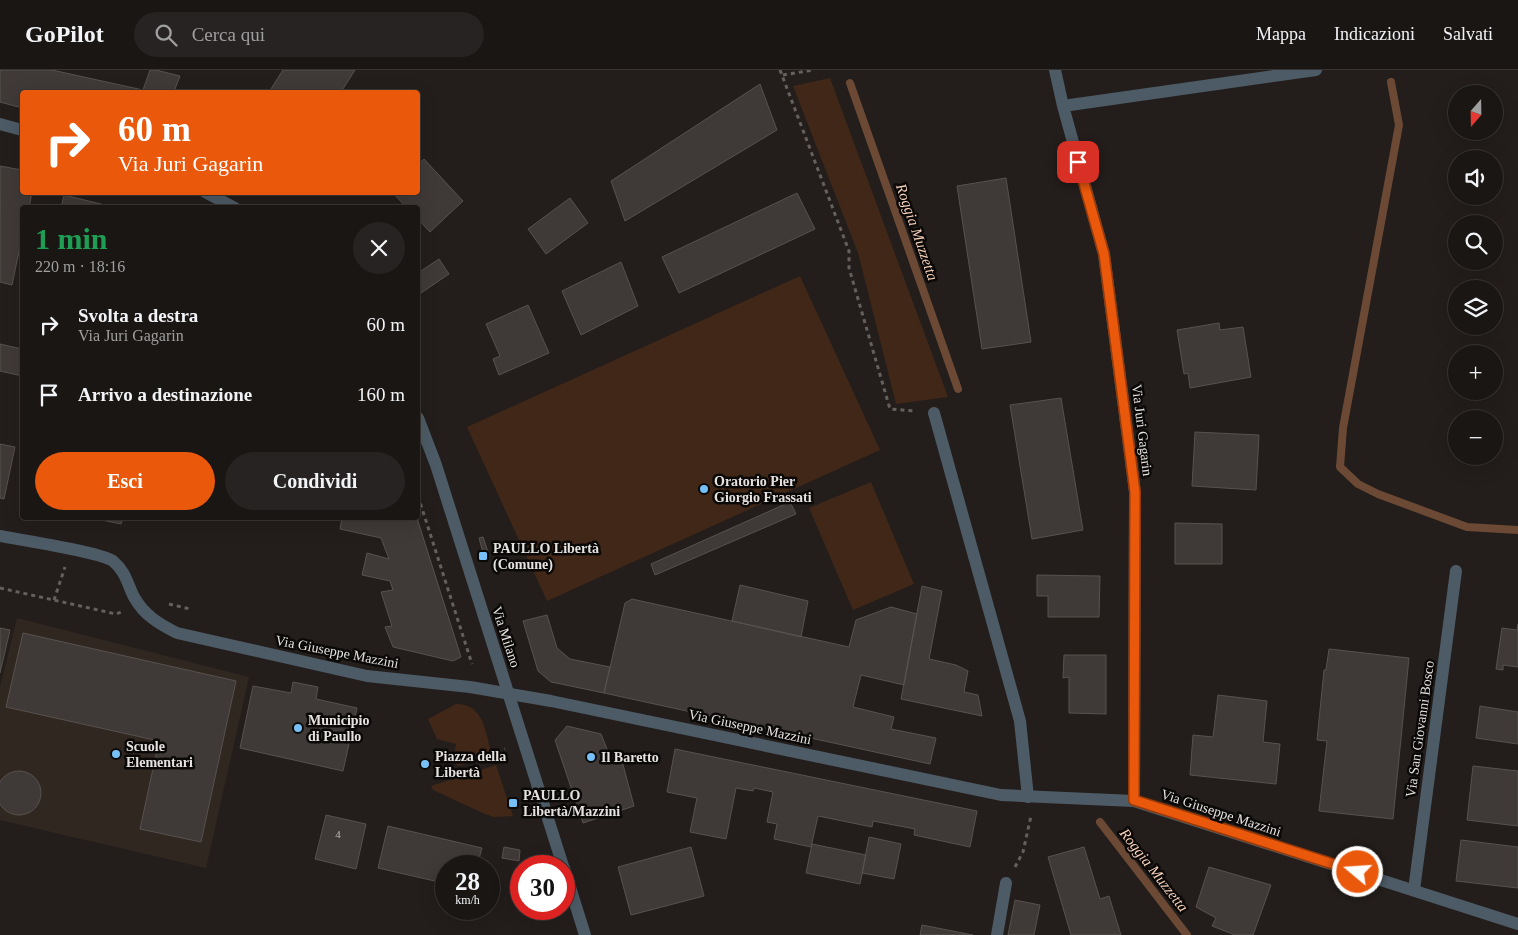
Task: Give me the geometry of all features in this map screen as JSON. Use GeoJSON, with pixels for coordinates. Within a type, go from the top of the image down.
{"type":"FeatureCollection","features":[{"type":"Feature","properties":{"kind":"street","name":"Via Juri Gagarin"},"geometry":{"type":"LineString","coordinates":[[1055,70],[1063,106],[1104,254],[1135,492],[1134,800]]}},
{"type":"Feature","properties":{"kind":"street"},"geometry":{"type":"LineString","coordinates":[[1063,106],[1316,70]]}},
{"type":"Feature","properties":{"kind":"street"},"geometry":{"type":"LineString","coordinates":[[0,124],[20,129]]}},
{"type":"Feature","properties":{"kind":"street"},"geometry":{"type":"LineString","coordinates":[[210,195],[229,205]]}},
{"type":"Feature","properties":{"kind":"street"},"geometry":{"type":"LineString","coordinates":[[934,413],[1020,721],[1028,797]]}},
{"type":"Feature","properties":{"kind":"street","name":"Via Milano"},"geometry":{"type":"LineString","coordinates":[[420,423],[436,466],[510,694],[559,855]]}},
{"type":"Feature","properties":{"kind":"street","name":"Via Giuseppe Mazzini"},"geometry":{"type":"LineString","coordinates":[[0,536],[111,560],[126,574],[144,612],[159,624],[177,633],[367,676],[510,694],[973,790],[1028,797],[1134,800],[1518,924]]}},
{"type":"Feature","properties":{"kind":"street","name":"Via San Giovanni Bosco"},"geometry":{"type":"LineString","coordinates":[[1414,890],[1456,572]]}},
{"type":"Feature","properties":{"kind":"street"},"geometry":{"type":"LineString","coordinates":[[997,935],[1006,883]]}},
{"type":"Feature","properties":{"kind":"street","name":"Via Milano"},"geometry":{"type":"LineString","coordinates":[[575,904],[585,935]]}},
{"type":"Feature","properties":{"kind":"path"},"geometry":{"type":"LineString","coordinates":[[780,70],[849,251],[850,268],[890,410],[934,413]]}},
{"type":"Feature","properties":{"kind":"path"},"geometry":{"type":"LineString","coordinates":[[783,75],[813,70]]}},
{"type":"Feature","properties":{"kind":"path"},"geometry":{"type":"LineString","coordinates":[[420,502],[472,664]]}},
{"type":"Feature","properties":{"kind":"path"},"geometry":{"type":"LineString","coordinates":[[54,600],[71,550]]}},
{"type":"Feature","properties":{"kind":"path"},"geometry":{"type":"LineString","coordinates":[[0,588],[116,614],[149,599],[190,609]]}},
{"type":"Feature","properties":{"kind":"path"},"geometry":{"type":"LineString","coordinates":[[1006,883],[1023,852],[1031,820],[1028,797]]}},
{"type":"Feature","properties":{"kind":"shaded area"},"geometry":{"type":"Polygon","coordinates":[[[830,78],[948,397],[896,404],[858,253],[793,86],[830,78]]]}},
{"type":"Feature","properties":{"kind":"shaded area"},"geometry":{"type":"Polygon","coordinates":[[[800,276],[880,450],[547,601],[467,427],[800,276]]]}},
{"type":"Feature","properties":{"kind":"shaded area"},"geometry":{"type":"Polygon","coordinates":[[[871,482],[914,584],[853,610],[809,508],[871,482]]]}},
{"type":"Feature","properties":{"kind":"shaded area","name":"Scuole Elementari"},"geometry":{"type":"Polygon","coordinates":[[[17,618],[249,677],[206,868],[0,820],[0,687],[17,618]]]}},
{"type":"Feature","properties":{"kind":"shaded area"},"geometry":{"type":"Polygon","coordinates":[[[456,704],[466,705],[478,714],[485,729],[492,755],[458,766],[453,760],[456,744],[437,739],[428,719],[456,704]]]}},
{"type":"Feature","properties":{"kind":"shaded area"},"geometry":{"type":"Polygon","coordinates":[[[496,765],[513,816],[494,817],[485,814],[433,790],[431,786],[496,765]]]}},
{"type":"Feature","properties":{"kind":"building"},"geometry":{"type":"Polygon","coordinates":[[[0,70],[52,70],[143,90],[20,90],[20,107],[0,102],[0,70]]]}},
{"type":"Feature","properties":{"kind":"building"},"geometry":{"type":"Polygon","coordinates":[[[150,70],[180,76],[175,89],[178,90],[143,90],[150,70]]]}},
{"type":"Feature","properties":{"kind":"building"},"geometry":{"type":"Polygon","coordinates":[[[283,70],[355,70],[342,90],[270,90],[283,70]]]}},
{"type":"Feature","properties":{"kind":"building"},"geometry":{"type":"Polygon","coordinates":[[[760,84],[777,130],[625,221],[611,181],[760,84]]]}},
{"type":"Feature","properties":{"kind":"building"},"geometry":{"type":"Polygon","coordinates":[[[424,159],[463,201],[430,232],[420,221],[420,205],[404,205],[395,195],[420,195],[420,163],[424,159]]]}},
{"type":"Feature","properties":{"kind":"building"},"geometry":{"type":"Polygon","coordinates":[[[0,166],[20,170],[20,195],[31,195],[30,205],[20,205],[20,247],[12,285],[0,282],[0,166]]]}},
{"type":"Feature","properties":{"kind":"building"},"geometry":{"type":"Polygon","coordinates":[[[1006,178],[1031,342],[982,349],[957,186],[1006,178]]]}},
{"type":"Feature","properties":{"kind":"building"},"geometry":{"type":"Polygon","coordinates":[[[797,193],[815,229],[679,293],[662,257],[797,193]]]}},
{"type":"Feature","properties":{"kind":"building"},"geometry":{"type":"Polygon","coordinates":[[[64,195],[105,205],[62,205],[64,195]]]}},
{"type":"Feature","properties":{"kind":"building"},"geometry":{"type":"Polygon","coordinates":[[[570,198],[588,223],[546,254],[528,229],[570,198]]]}},
{"type":"Feature","properties":{"kind":"building"},"geometry":{"type":"Polygon","coordinates":[[[439,259],[449,274],[420,294],[420,272],[439,259]]]}},
{"type":"Feature","properties":{"kind":"building"},"geometry":{"type":"Polygon","coordinates":[[[621,262],[638,306],[581,335],[562,291],[621,262]]]}},
{"type":"Feature","properties":{"kind":"building"},"geometry":{"type":"Polygon","coordinates":[[[528,305],[549,353],[499,375],[493,359],[500,356],[486,324],[528,305]]]}},
{"type":"Feature","properties":{"kind":"building"},"geometry":{"type":"Polygon","coordinates":[[[1219,323],[1220,330],[1243,327],[1251,377],[1190,388],[1188,373],[1184,374],[1177,330],[1219,323]]]}},
{"type":"Feature","properties":{"kind":"building"},"geometry":{"type":"Polygon","coordinates":[[[0,344],[20,349],[20,376],[0,371],[0,344]]]}},
{"type":"Feature","properties":{"kind":"building"},"geometry":{"type":"Polygon","coordinates":[[[1061,398],[1083,530],[1032,539],[1010,405],[1061,398]]]}},
{"type":"Feature","properties":{"kind":"building"},"geometry":{"type":"Polygon","coordinates":[[[1195,432],[1259,435],[1256,490],[1192,486],[1195,432]]]}},
{"type":"Feature","properties":{"kind":"building"},"geometry":{"type":"Polygon","coordinates":[[[0,444],[15,447],[4,499],[0,498],[0,444]]]}},
{"type":"Feature","properties":{"kind":"building"},"geometry":{"type":"Polygon","coordinates":[[[790,502],[796,514],[655,575],[651,564],[790,502]]]}},
{"type":"Feature","properties":{"kind":"building"},"geometry":{"type":"Polygon","coordinates":[[[102,520],[122,520],[121,524],[102,520]]]}},
{"type":"Feature","properties":{"kind":"building"},"geometry":{"type":"Polygon","coordinates":[[[342,520],[418,520],[461,657],[453,661],[393,647],[385,627],[392,626],[381,592],[393,590],[390,581],[362,575],[367,553],[389,559],[381,538],[340,529],[342,520]]]}},
{"type":"Feature","properties":{"kind":"building"},"geometry":{"type":"Polygon","coordinates":[[[1175,523],[1222,524],[1222,564],[1175,564],[1175,523]]]}},
{"type":"Feature","properties":{"kind":"building"},"geometry":{"type":"Polygon","coordinates":[[[483,537],[488,552],[483,553],[479,538],[483,537]]]}},
{"type":"Feature","properties":{"kind":"building"},"geometry":{"type":"Polygon","coordinates":[[[1037,575],[1100,576],[1099,617],[1048,617],[1048,596],[1037,596],[1037,575]]]}},
{"type":"Feature","properties":{"kind":"building"},"geometry":{"type":"Polygon","coordinates":[[[740,585],[808,601],[801,637],[732,621],[740,585]]]}},
{"type":"Feature","properties":{"kind":"building"},"geometry":{"type":"Polygon","coordinates":[[[922,586],[942,591],[929,659],[956,665],[968,671],[964,692],[978,695],[982,716],[901,699],[922,586]]]}},
{"type":"Feature","properties":{"kind":"building"},"geometry":{"type":"Polygon","coordinates":[[[632,599],[849,647],[856,620],[891,607],[917,614],[904,685],[861,675],[853,707],[894,717],[891,729],[936,738],[930,764],[604,693],[625,603],[632,599]]]}},
{"type":"Feature","properties":{"kind":"building"},"geometry":{"type":"Polygon","coordinates":[[[547,615],[557,648],[570,659],[610,667],[604,693],[551,682],[538,671],[523,621],[547,615]]]}},
{"type":"Feature","properties":{"kind":"building"},"geometry":{"type":"Polygon","coordinates":[[[1518,624],[1518,667],[1503,665],[1503,670],[1496,669],[1502,628],[1517,630],[1518,624]]]}},
{"type":"Feature","properties":{"kind":"building"},"geometry":{"type":"Polygon","coordinates":[[[0,628],[10,630],[0,673],[0,628]]]}},
{"type":"Feature","properties":{"kind":"building"},"geometry":{"type":"Polygon","coordinates":[[[23,633],[236,681],[201,842],[140,829],[159,741],[6,707],[23,633]]]}},
{"type":"Feature","properties":{"kind":"building"},"geometry":{"type":"Polygon","coordinates":[[[1329,649],[1409,658],[1393,819],[1319,811],[1327,741],[1317,740],[1324,670],[1326,670],[1329,649]]]}},
{"type":"Feature","properties":{"kind":"building"},"geometry":{"type":"Polygon","coordinates":[[[1064,655],[1106,655],[1106,714],[1069,713],[1069,677],[1063,678],[1064,655]]]}},
{"type":"Feature","properties":{"kind":"building","name":"Municipio di Paullo"},"geometry":{"type":"Polygon","coordinates":[[[293,682],[318,687],[316,699],[357,708],[343,771],[240,748],[253,686],[291,693],[293,682]]]}},
{"type":"Feature","properties":{"kind":"building"},"geometry":{"type":"Polygon","coordinates":[[[1218,695],[1267,701],[1263,742],[1280,744],[1276,784],[1190,775],[1193,735],[1213,737],[1218,695]]]}},
{"type":"Feature","properties":{"kind":"building"},"geometry":{"type":"Polygon","coordinates":[[[1480,706],[1518,712],[1518,744],[1476,738],[1480,706]]]}},
{"type":"Feature","properties":{"kind":"building"},"geometry":{"type":"Polygon","coordinates":[[[567,726],[601,734],[613,764],[622,761],[634,806],[583,823],[555,740],[567,726]]]}},
{"type":"Feature","properties":{"kind":"building"},"geometry":{"type":"Polygon","coordinates":[[[675,749],[977,811],[970,847],[914,835],[915,829],[873,821],[872,827],[818,816],[811,847],[774,839],[777,824],[767,822],[773,792],[754,788],[753,791],[736,788],[726,839],[690,832],[697,798],[667,792],[675,749]]]}},
{"type":"Feature","properties":{"kind":"building"},"geometry":{"type":"Polygon","coordinates":[[[1473,766],[1518,771],[1518,826],[1467,820],[1473,766]]]}},
{"type":"Feature","properties":{"kind":"building"},"geometry":{"type":"Polygon","coordinates":[[[15,771],[23,771],[35,777],[41,789],[41,797],[35,809],[23,815],[15,815],[3,809],[-1,801],[-1,785],[3,777],[15,771]]]}},
{"type":"Feature","properties":{"kind":"building"},"geometry":{"type":"Polygon","coordinates":[[[326,815],[366,824],[356,869],[315,859],[326,815]]]}},
{"type":"Feature","properties":{"kind":"building"},"geometry":{"type":"Polygon","coordinates":[[[388,826],[482,848],[480,855],[435,855],[435,881],[378,868],[388,826]]]}},
{"type":"Feature","properties":{"kind":"building"},"geometry":{"type":"Polygon","coordinates":[[[869,837],[901,844],[894,879],[862,873],[869,837]]]}},
{"type":"Feature","properties":{"kind":"building"},"geometry":{"type":"Polygon","coordinates":[[[1461,840],[1518,847],[1518,888],[1456,881],[1461,840]]]}},
{"type":"Feature","properties":{"kind":"building"},"geometry":{"type":"Polygon","coordinates":[[[812,844],[866,855],[860,884],[806,873],[812,844]]]}},
{"type":"Feature","properties":{"kind":"building"},"geometry":{"type":"Polygon","coordinates":[[[504,847],[520,850],[520,855],[510,855],[510,859],[502,858],[504,847]]]}},
{"type":"Feature","properties":{"kind":"building"},"geometry":{"type":"Polygon","coordinates":[[[691,847],[704,896],[631,915],[618,867],[691,847]]]}},
{"type":"Feature","properties":{"kind":"building"},"geometry":{"type":"Polygon","coordinates":[[[1084,847],[1100,899],[1109,896],[1121,935],[1071,935],[1048,857],[1084,847]]]}},
{"type":"Feature","properties":{"kind":"building"},"geometry":{"type":"Polygon","coordinates":[[[1209,867],[1271,885],[1253,935],[1235,935],[1212,926],[1216,918],[1196,907],[1209,867]]]}},
{"type":"Feature","properties":{"kind":"building"},"geometry":{"type":"Polygon","coordinates":[[[1015,900],[1040,905],[1034,935],[1008,935],[1015,900]]]}},
{"type":"Feature","properties":{"kind":"building"},"geometry":{"type":"Polygon","coordinates":[[[922,925],[973,935],[920,935],[922,925]]]}},
{"type":"Feature","properties":{"kind":"waterway"},"geometry":{"type":"LineString","coordinates":[[1391,82],[1399,125],[1343,428],[1340,467],[1358,484],[1378,494],[1467,527],[1518,530]]}},
{"type":"Feature","properties":{"kind":"waterway","name":"Roggia Muzzetta"},"geometry":{"type":"LineString","coordinates":[[850,83],[958,389]]}},
{"type":"Feature","properties":{"kind":"waterway","name":"Roggia Muzzetta"},"geometry":{"type":"LineString","coordinates":[[1100,822],[1187,935]]}},
{"type":"Feature","properties":{"kind":"place","name":"Oratorio Pier Giorgio Frassati"},"geometry":{"type":"Point","coordinates":[704,489]}},
{"type":"Feature","properties":{"kind":"place","name":"PAULLO Libertà (Comune)"},"geometry":{"type":"Point","coordinates":[483,556]}},
{"type":"Feature","properties":{"kind":"place","name":"Municipio di Paullo"},"geometry":{"type":"Point","coordinates":[298,728]}},
{"type":"Feature","properties":{"kind":"place","name":"Scuole Elementari"},"geometry":{"type":"Point","coordinates":[116,754]}},
{"type":"Feature","properties":{"kind":"place","name":"Il Baretto"},"geometry":{"type":"Point","coordinates":[591,757]}},
{"type":"Feature","properties":{"kind":"place","name":"Piazza della Libertà"},"geometry":{"type":"Point","coordinates":[425,764]}},
{"type":"Feature","properties":{"kind":"place","name":"PAULLO Libertà/Mazzini"},"geometry":{"type":"Point","coordinates":[513,803]}},
{"type":"Feature","properties":{"kind":"route"},"geometry":{"type":"LineString","coordinates":[[1078,162],[1104,254],[1135,492],[1134,800],[1358,872]]}}]}
